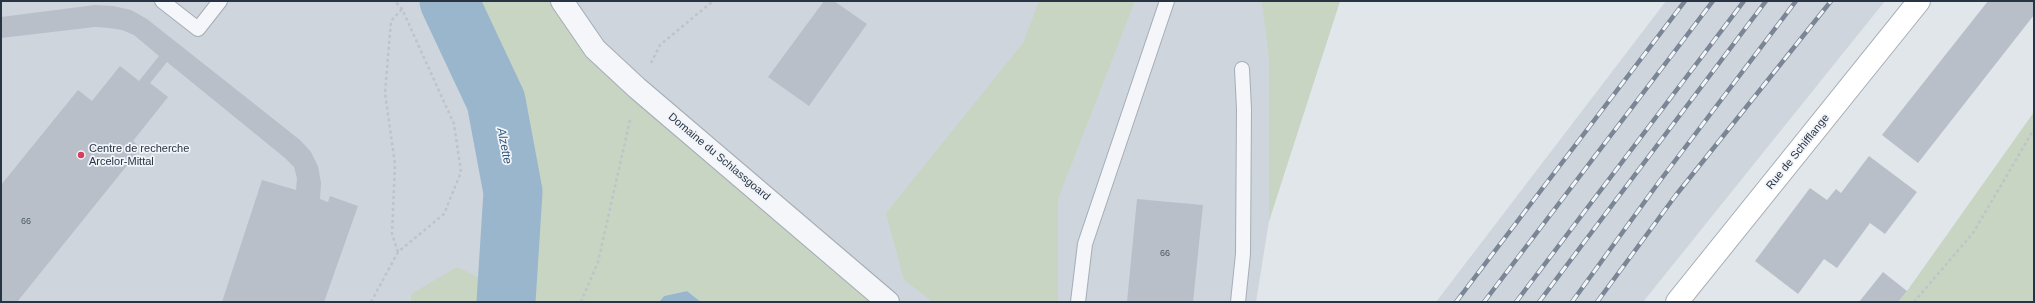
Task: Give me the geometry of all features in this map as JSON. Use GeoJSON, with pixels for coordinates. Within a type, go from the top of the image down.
{"type":"FeatureCollection","features":[{"type":"Feature","properties":{"kind":"street","name":"Domaine du Schlassgoard"},"geometry":{"type":"LineString","coordinates":[[562,1],[595,49],[637,88],[888,302]]}},
{"type":"Feature","properties":{"kind":"street","name":"Rue de Schifflange"},"geometry":{"type":"LineString","coordinates":[[1677,302],[1919,1]]}},
{"type":"Feature","properties":{"kind":"lane"},"geometry":{"type":"LineString","coordinates":[[162,1],[198,29],[220,1]]}},
{"type":"Feature","properties":{"kind":"lane"},"geometry":{"type":"LineString","coordinates":[[1078,302],[1085,244],[1167,1]]}},
{"type":"Feature","properties":{"kind":"lane"},"geometry":{"type":"LineString","coordinates":[[1238,302],[1244,254],[1244,109],[1242,69]]}},
{"type":"Feature","properties":{"kind":"path"},"geometry":{"type":"LineString","coordinates":[[371,302],[398,252],[444,214],[460,172],[454,124],[402,9],[395,1]]}},
{"type":"Feature","properties":{"kind":"path"},"geometry":{"type":"LineString","coordinates":[[581,302],[598,262],[637,88],[660,45],[713,1]]}},
{"type":"Feature","properties":{"kind":"path"},"geometry":{"type":"LineString","coordinates":[[398,252],[392,234],[395,164],[385,93],[391,21],[402,9]]}},
{"type":"Feature","properties":{"kind":"path"},"geometry":{"type":"LineString","coordinates":[[1914,302],[1973,233],[2034,129]]}},
{"type":"Feature","properties":{"kind":"shaded area"},"geometry":{"type":"Polygon","coordinates":[[[1,1],[449,1],[496,101],[513,192],[507,298],[480,278],[411,294],[410,302],[1,302],[1,1]]]}},
{"type":"Feature","properties":{"kind":"shaded area"},"geometry":{"type":"Polygon","coordinates":[[[562,1],[1340,1],[1269,221],[1256,302],[888,302],[637,88],[562,1]]]}},
{"type":"Feature","properties":{"kind":"shaded area"},"geometry":{"type":"Polygon","coordinates":[[[1666,1],[1885,1],[1643,302],[1436,302],[1666,1]]]}},
{"type":"Feature","properties":{"kind":"green space"},"geometry":{"type":"Polygon","coordinates":[[[449,1],[562,1],[567,11],[888,302],[701,302],[687,291],[664,296],[659,302],[410,302],[411,294],[457,267],[480,278],[507,298],[513,192],[496,101],[449,1]]]}},
{"type":"Feature","properties":{"kind":"green space"},"geometry":{"type":"Polygon","coordinates":[[[1039,1],[1135,1],[1058,199],[1058,300],[1057,302],[933,302],[904,280],[886,213],[1023,43],[1039,1]]]}},
{"type":"Feature","properties":{"kind":"green space"},"geometry":{"type":"Polygon","coordinates":[[[1262,1],[1340,1],[1269,221],[1269,59],[1262,1]]]}},
{"type":"Feature","properties":{"kind":"green space"},"geometry":{"type":"Polygon","coordinates":[[[2034,112],[2034,302],[1898,302],[1907,291],[2034,112]]]}},
{"type":"Feature","properties":{"kind":"water"},"geometry":{"type":"Polygon","coordinates":[[[687,291],[701,302],[659,302],[664,296],[687,291]]]}},
{"type":"Feature","properties":{"kind":"building"},"geometry":{"type":"Polygon","coordinates":[[[824,1],[834,1],[867,24],[809,106],[768,77],[824,1]]]}},
{"type":"Feature","properties":{"kind":"building"},"geometry":{"type":"Polygon","coordinates":[[[1988,1],[2034,1],[2034,15],[1918,163],[1882,135],[1988,1]]]}},
{"type":"Feature","properties":{"kind":"building","name":"Centre de recherche Arcelor-Mittal"},"geometry":{"type":"Polygon","coordinates":[[[95,5],[113,6],[131,10],[147,19],[300,140],[311,152],[318,166],[321,183],[320,199],[328,202],[330,196],[358,206],[324,302],[222,302],[262,180],[296,190],[297,178],[294,167],[285,158],[167,62],[150,83],[168,97],[133,141],[141,148],[17,302],[1,302],[1,185],[78,90],[92,101],[120,66],[139,81],[159,56],[134,35],[122,30],[109,28],[95,27],[1,38],[1,17],[95,5]]]}},
{"type":"Feature","properties":{"kind":"building"},"geometry":{"type":"Polygon","coordinates":[[[1869,156],[1917,192],[1885,234],[1870,223],[1837,268],[1824,259],[1798,294],[1755,261],[1810,188],[1827,200],[1836,189],[1841,193],[1869,156]]]}},
{"type":"Feature","properties":{"kind":"building"},"geometry":{"type":"Polygon","coordinates":[[[1137,199],[1203,205],[1193,302],[1127,302],[1137,199]]]}},
{"type":"Feature","properties":{"kind":"building"},"geometry":{"type":"Polygon","coordinates":[[[1883,272],[1907,291],[1898,302],[1859,302],[1883,272]]]}},
{"type":"Feature","properties":{"kind":"waterway","name":"Alzette"},"geometry":{"type":"LineString","coordinates":[[449,1],[496,101],[513,192],[506,302]]}},
{"type":"Feature","properties":{"kind":"railway"},"geometry":{"type":"LineString","coordinates":[[1456,302],[1685,1]]}},
{"type":"Feature","properties":{"kind":"railway"},"geometry":{"type":"LineString","coordinates":[[1484,302],[1713,1]]}},
{"type":"Feature","properties":{"kind":"railway"},"geometry":{"type":"LineString","coordinates":[[1516,302],[1744,1]]}},
{"type":"Feature","properties":{"kind":"railway"},"geometry":{"type":"LineString","coordinates":[[1539,302],[1766,1]]}},
{"type":"Feature","properties":{"kind":"railway"},"geometry":{"type":"LineString","coordinates":[[1572,302],[1659,182],[1796,1]]}},
{"type":"Feature","properties":{"kind":"railway"},"geometry":{"type":"LineString","coordinates":[[1597,302],[1676,195],[1831,1]]}},
{"type":"Feature","properties":{"kind":"place","name":"Centre de recherche Arcelor-Mittal"},"geometry":{"type":"Point","coordinates":[81,155]}}]}
